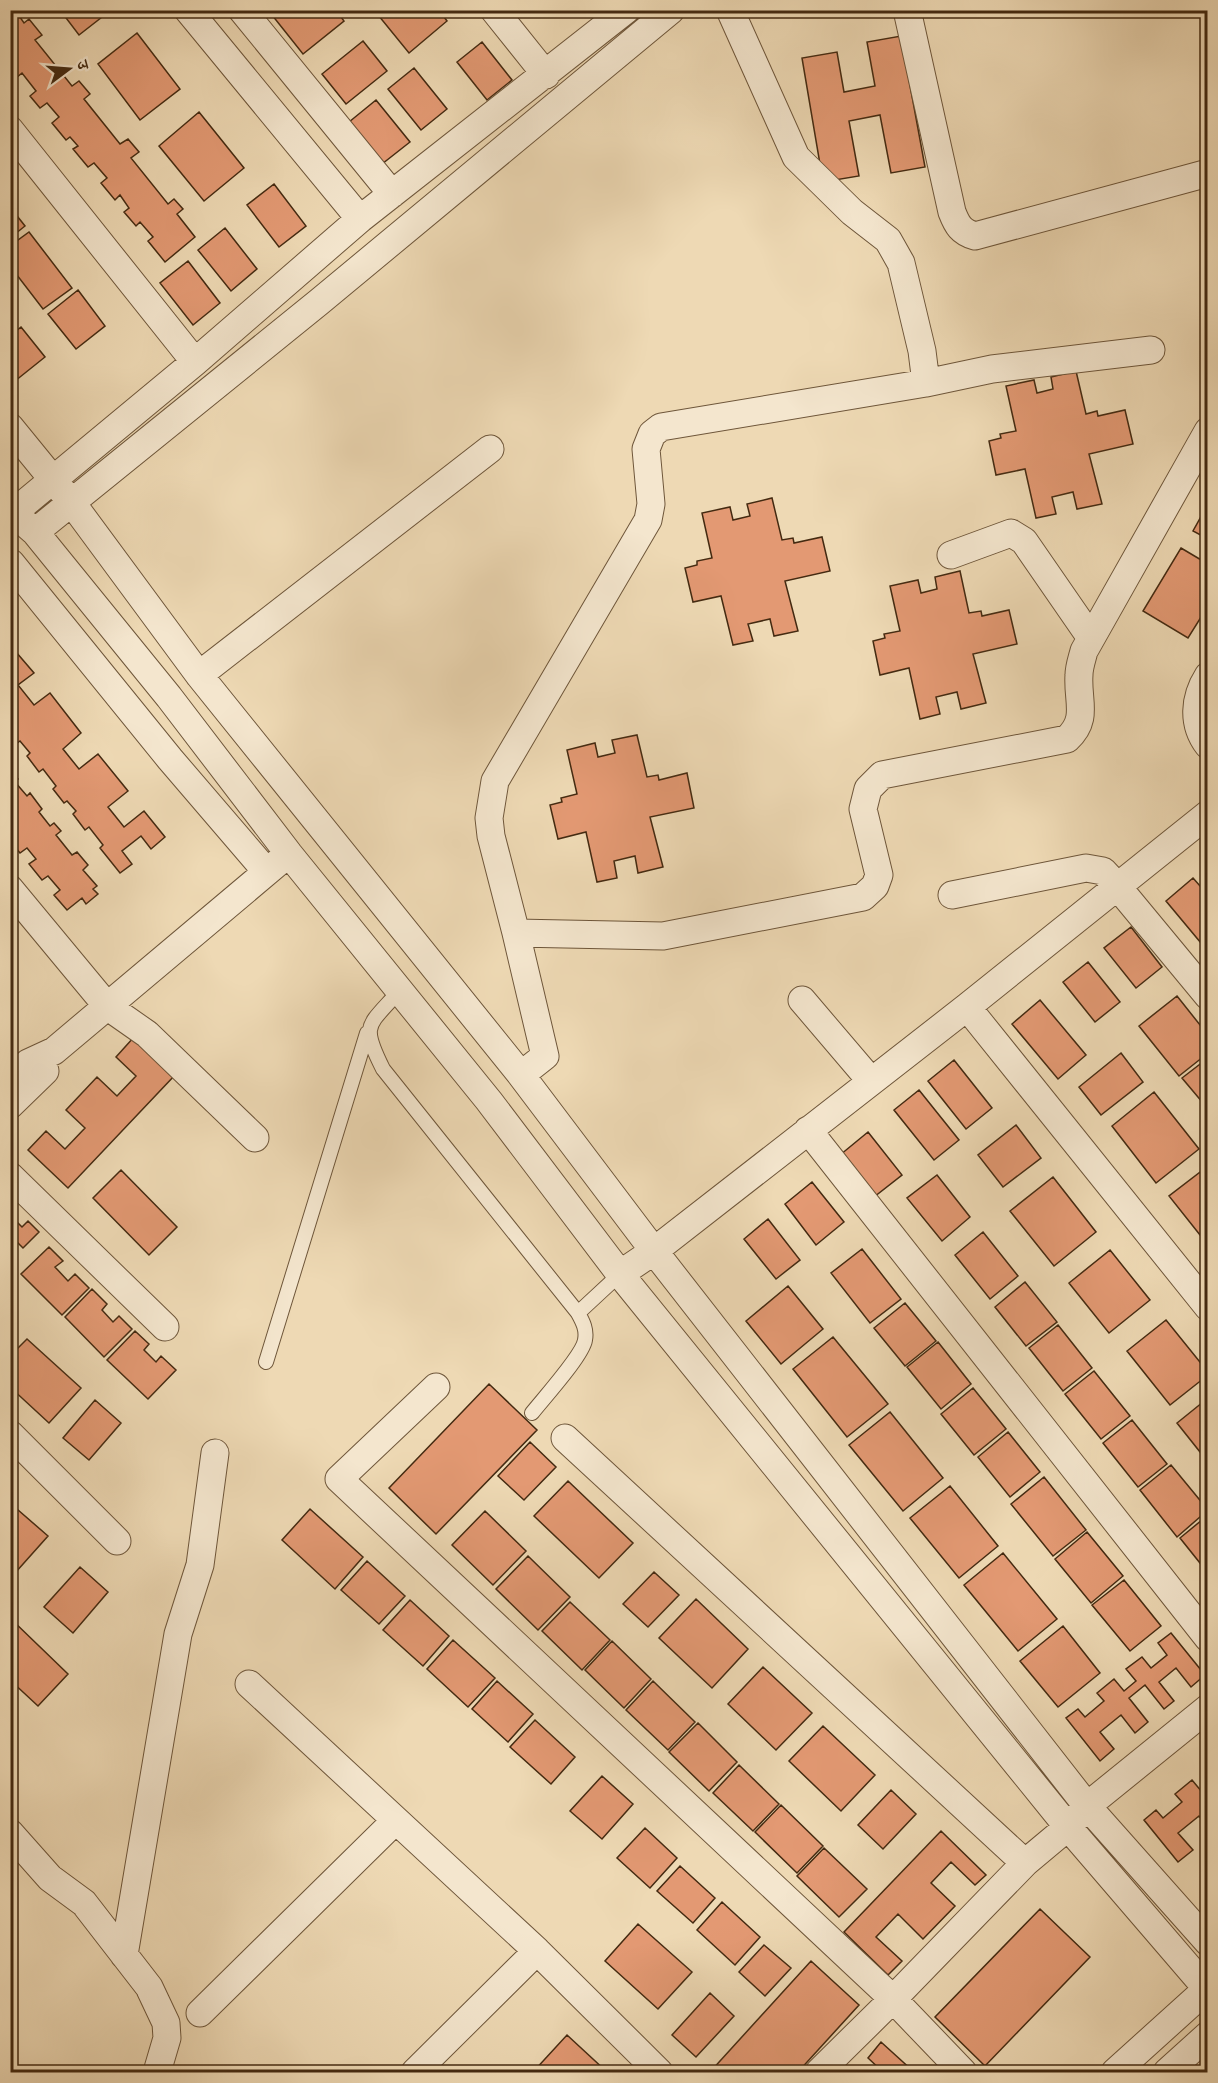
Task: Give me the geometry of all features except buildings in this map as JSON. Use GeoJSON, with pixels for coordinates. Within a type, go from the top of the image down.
{"type":"FeatureCollection","features":[{"type":"Feature","properties":{"kind":"street"},"geometry":{"type":"LineString","coordinates":[[188,10],[360,219]]}},
{"type":"Feature","properties":{"kind":"street"},"geometry":{"type":"LineString","coordinates":[[242,10],[392,194]]}},
{"type":"Feature","properties":{"kind":"street"},"geometry":{"type":"LineString","coordinates":[[494,10],[546,75]]}},
{"type":"Feature","properties":{"kind":"street"},"geometry":{"type":"LineString","coordinates":[[626,10],[360,219],[55,480],[12,512],[34,532],[169,697],[289,854],[489,1101],[620,1274],[1068,1827],[1207,1989],[1115,2073]]}},
{"type":"Feature","properties":{"kind":"street"},"geometry":{"type":"LineString","coordinates":[[34,532],[319,302],[671,10]]}},
{"type":"Feature","properties":{"kind":"street"},"geometry":{"type":"LineString","coordinates":[[730,10],[796,157],[852,212],[888,240],[901,263],[922,351],[926,383]]}},
{"type":"Feature","properties":{"kind":"street"},"geometry":{"type":"LineString","coordinates":[[907,10],[952,212],[956,223],[964,233],[975,236],[1208,173]]}},
{"type":"Feature","properties":{"kind":"street"},"geometry":{"type":"LineString","coordinates":[[304,150],[335,124]]}},
{"type":"Feature","properties":{"kind":"street"},"geometry":{"type":"LineString","coordinates":[[10,130],[195,362]]}},
{"type":"Feature","properties":{"kind":"street"},"geometry":{"type":"LineString","coordinates":[[521,1075],[545,1056],[491,836],[489,818],[495,781],[648,520],[651,504],[646,449],[652,434],[661,427],[926,383],[992,369],[1151,350]]}},
{"type":"Feature","properties":{"kind":"street"},"geometry":{"type":"LineString","coordinates":[[10,427],[55,480],[199,675],[521,1075],[654,1251],[1087,1806],[1208,1942]]}},
{"type":"Feature","properties":{"kind":"street"},"geometry":{"type":"LineString","coordinates":[[518,943],[663,936],[863,897],[875,886],[879,875],[862,809],[868,789],[882,775],[1067,739],[1076,731],[1081,719],[1079,675],[1084,651],[1208,431]]}},
{"type":"Feature","properties":{"kind":"street"},"geometry":{"type":"LineString","coordinates":[[199,675],[490,449]]}},
{"type":"Feature","properties":{"kind":"street"},"geometry":{"type":"LineString","coordinates":[[951,555],[1011,533],[1024,541],[1091,638]]}},
{"type":"Feature","properties":{"kind":"street"},"geometry":{"type":"LineString","coordinates":[[10,563],[170,759],[266,871]]}},
{"type":"Feature","properties":{"kind":"street"},"geometry":{"type":"LineString","coordinates":[[1208,676],[1202,684],[1196,709],[1199,734],[1208,745]]}},
{"type":"Feature","properties":{"kind":"street"},"geometry":{"type":"LineString","coordinates":[[620,1274],[654,1251],[967,1007],[1208,814]]}},
{"type":"Feature","properties":{"kind":"street"},"geometry":{"type":"LineString","coordinates":[[10,1080],[28,1062],[54,1051],[289,854]]}},
{"type":"Feature","properties":{"kind":"street"},"geometry":{"type":"LineString","coordinates":[[952,895],[1086,868],[1102,871],[1208,996]]}},
{"type":"Feature","properties":{"kind":"street"},"geometry":{"type":"LineString","coordinates":[[10,889],[108,1006],[147,1034],[255,1138]]}},
{"type":"Feature","properties":{"kind":"street"},"geometry":{"type":"LineString","coordinates":[[802,999],[871,1081]]}},
{"type":"Feature","properties":{"kind":"street"},"geometry":{"type":"LineString","coordinates":[[967,1007],[1208,1307]]}},
{"type":"Feature","properties":{"kind":"street"},"geometry":{"type":"LineString","coordinates":[[10,1105],[43,1074],[54,1051]]}},
{"type":"Feature","properties":{"kind":"street"},"geometry":{"type":"LineString","coordinates":[[808,1130],[1208,1638]]}},
{"type":"Feature","properties":{"kind":"street"},"geometry":{"type":"LineString","coordinates":[[10,1176],[165,1326]]}},
{"type":"Feature","properties":{"kind":"street"},"geometry":{"type":"LineString","coordinates":[[436,1387],[339,1479],[893,2000],[963,2073]]}},
{"type":"Feature","properties":{"kind":"street"},"geometry":{"type":"LineString","coordinates":[[10,1434],[117,1541]]}},
{"type":"Feature","properties":{"kind":"street"},"geometry":{"type":"LineString","coordinates":[[565,1438],[1025,1863]]}},
{"type":"Feature","properties":{"kind":"street"},"geometry":{"type":"LineString","coordinates":[[124,1955],[178,1634],[200,1564],[215,1453]]}},
{"type":"Feature","properties":{"kind":"street"},"geometry":{"type":"LineString","coordinates":[[249,1684],[537,1951],[659,2073]]}},
{"type":"Feature","properties":{"kind":"street"},"geometry":{"type":"LineString","coordinates":[[819,2073],[1025,1863],[1068,1827],[1087,1806],[1208,1708]]}},
{"type":"Feature","properties":{"kind":"street"},"geometry":{"type":"LineString","coordinates":[[200,2013],[395,1821]]}},
{"type":"Feature","properties":{"kind":"street"},"geometry":{"type":"LineString","coordinates":[[10,1833],[50,1878],[84,1903],[149,1987],[166,2023],[167,2037],[157,2073]]}},
{"type":"Feature","properties":{"kind":"street"},"geometry":{"type":"LineString","coordinates":[[415,2073],[537,1951]]}},
{"type":"Feature","properties":{"kind":"street"},"geometry":{"type":"LineString","coordinates":[[1167,2073],[1206,2040]]}},
{"type":"Feature","properties":{"kind":"lane"},"geometry":{"type":"LineString","coordinates":[[266,1362],[368,1031],[371,1023],[400,990]]}},
{"type":"Feature","properties":{"kind":"lane"},"geometry":{"type":"LineString","coordinates":[[368,1031],[370,1044],[383,1069],[578,1313],[585,1325],[585,1342],[576,1357],[532,1413]]}},
{"type":"Feature","properties":{"kind":"lane"},"geometry":{"type":"LineString","coordinates":[[578,1313],[620,1274]]}}]}
